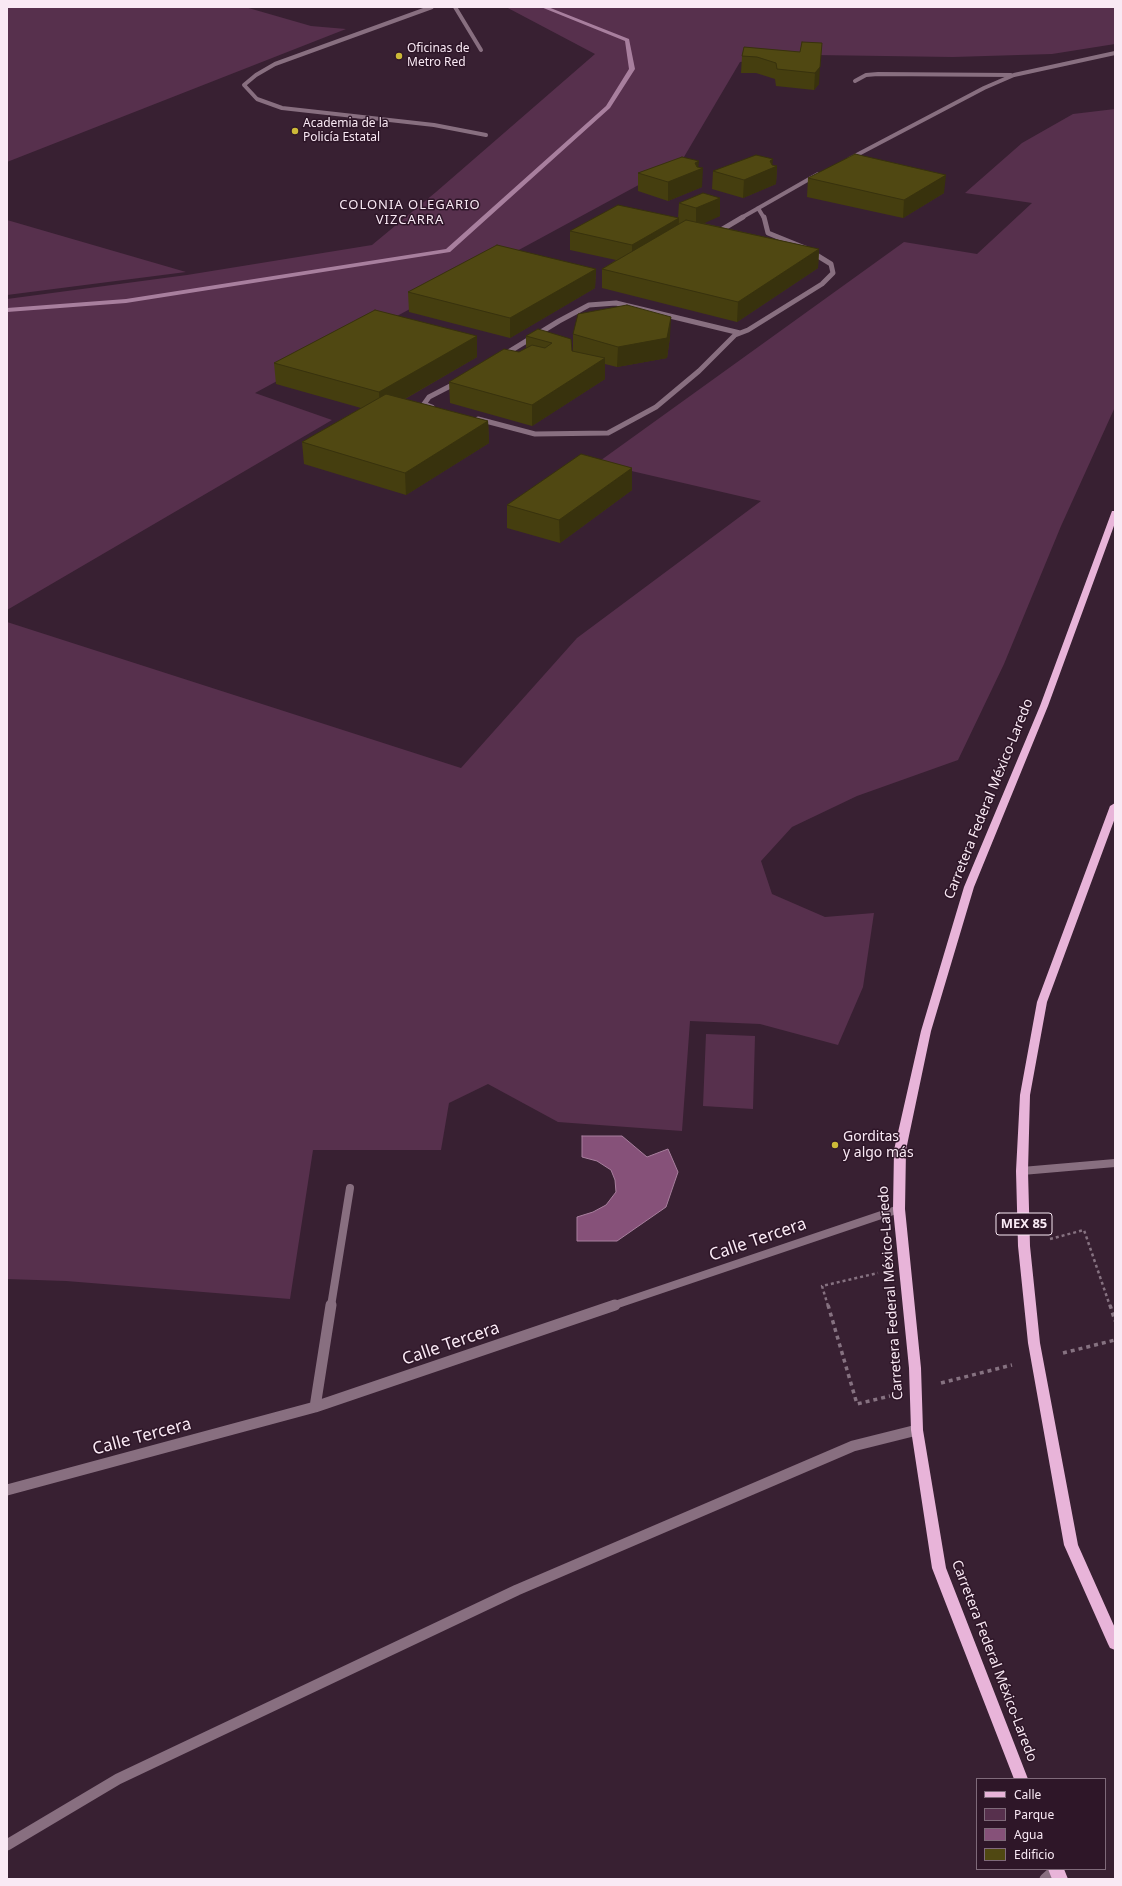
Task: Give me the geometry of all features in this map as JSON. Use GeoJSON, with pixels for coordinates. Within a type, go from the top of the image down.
{"type":"FeatureCollection","features":[{"type":"Feature","properties":{"kind":"main road","name":"Carretera Federal México-Laredo"},"geometry":{"type":"LineString","coordinates":[[1021,1778],[939,1568],[917,1430],[914,1368],[899,1209],[900,1150],[926,1031],[969,887],[1044,706],[1115,513]]}},
{"type":"Feature","properties":{"kind":"main road","name":"MEX 85"},"geometry":{"type":"LineString","coordinates":[[1115,806],[1042,1002],[1025,1095],[1022,1171],[1024,1246],[1034,1343],[1071,1545],[1115,1644]]}},
{"type":"Feature","properties":{"kind":"street"},"geometry":{"type":"LineString","coordinates":[[432,7],[275,64],[256,75],[244,85],[257,99],[282,108],[434,125],[486,135]]}},
{"type":"Feature","properties":{"kind":"street"},"geometry":{"type":"LineString","coordinates":[[455,7],[481,50]]}},
{"type":"Feature","properties":{"kind":"street"},"geometry":{"type":"LineString","coordinates":[[844,161],[872,148],[984,88],[1014,75],[1115,53]]}},
{"type":"Feature","properties":{"kind":"street"},"geometry":{"type":"LineString","coordinates":[[855,81],[866,75],[878,74],[1014,75]]}},
{"type":"Feature","properties":{"kind":"street"},"geometry":{"type":"LineString","coordinates":[[713,235],[823,171]]}},
{"type":"Feature","properties":{"kind":"street"},"geometry":{"type":"LineString","coordinates":[[468,416],[535,434],[608,433],[656,407],[698,371],[734,335],[748,330],[822,284],[833,273],[831,264],[805,248],[768,233],[763,214],[758,208]]}},
{"type":"Feature","properties":{"kind":"street"},"geometry":{"type":"LineString","coordinates":[[499,358],[559,320],[589,305],[616,303],[740,334]]}},
{"type":"Feature","properties":{"kind":"street"},"geometry":{"type":"LineString","coordinates":[[439,408],[424,404],[429,397],[466,377]]}},
{"type":"Feature","properties":{"kind":"street"},"geometry":{"type":"LineString","coordinates":[[1022,1171],[1115,1164]]}},
{"type":"Feature","properties":{"kind":"street"},"geometry":{"type":"LineString","coordinates":[[315,1408],[350,1188]]}},
{"type":"Feature","properties":{"kind":"street","name":"Calle Tercera"},"geometry":{"type":"LineString","coordinates":[[7,1490],[315,1408],[899,1209]]}},
{"type":"Feature","properties":{"kind":"street"},"geometry":{"type":"LineString","coordinates":[[7,1845],[118,1779],[517,1590],[853,1446],[917,1430]]}},
{"type":"Feature","properties":{"kind":"street"},"geometry":{"type":"LineString","coordinates":[[1045,1879],[1055,1870]]}},
{"type":"Feature","properties":{"kind":"path"},"geometry":{"type":"LineString","coordinates":[[1024,1246],[1084,1230],[1115,1320]]}},
{"type":"Feature","properties":{"kind":"path"},"geometry":{"type":"LineString","coordinates":[[895,1394],[857,1404],[822,1286],[904,1267]]}},
{"type":"Feature","properties":{"kind":"path"},"geometry":{"type":"LineString","coordinates":[[1062,1353],[1115,1340]]}},
{"type":"Feature","properties":{"kind":"path"},"geometry":{"type":"LineString","coordinates":[[933,1385],[1016,1364]]}},
{"type":"Feature","properties":{"kind":"green space"},"geometry":{"type":"Polygon","coordinates":[[[7,7],[245,7],[311,26],[346,29],[7,162],[7,7]]]}},
{"type":"Feature","properties":{"kind":"green space"},"geometry":{"type":"Polygon","coordinates":[[[506,7],[1115,7],[1115,44],[1052,54],[953,57],[815,55],[740,62],[681,162],[255,393],[332,420],[7,610],[7,299],[187,275],[372,245],[436,192],[595,54],[506,7]]]}},
{"type":"Feature","properties":{"kind":"green space"},"geometry":{"type":"Polygon","coordinates":[[[1115,109],[1115,407],[1061,526],[1004,664],[958,760],[857,796],[792,827],[761,861],[772,894],[825,917],[874,913],[863,987],[838,1045],[760,1024],[690,1021],[682,1131],[558,1122],[488,1084],[449,1103],[441,1150],[313,1150],[290,1299],[66,1281],[7,1279],[7,622],[461,768],[577,638],[761,501],[597,463],[904,242],[977,254],[1032,203],[965,193],[1022,143],[1073,114],[1115,109]]]}},
{"type":"Feature","properties":{"kind":"green space"},"geometry":{"type":"Polygon","coordinates":[[[7,220],[186,272],[7,295],[7,220]]]}},
{"type":"Feature","properties":{"kind":"green space"},"geometry":{"type":"Polygon","coordinates":[[[706,1034],[755,1036],[753,1109],[703,1106],[706,1034]]]}},
{"type":"Feature","properties":{"kind":"water"},"geometry":{"type":"Polygon","coordinates":[[[582,1136],[622,1136],[647,1157],[668,1149],[678,1172],[666,1207],[617,1241],[577,1241],[577,1217],[593,1212],[606,1205],[616,1192],[615,1180],[611,1170],[597,1161],[582,1157],[582,1136]]]}},
{"type":"Feature","properties":{"kind":"building"},"geometry":{"type":"Polygon","coordinates":[[[802,42],[822,43],[820,67],[815,73],[777,69],[776,63],[757,57],[742,56],[744,47],[800,52],[802,42]]]}},
{"type":"Feature","properties":{"kind":"building"},"geometry":{"type":"Polygon","coordinates":[[[855,154],[946,175],[904,200],[808,178],[855,154]]]}},
{"type":"Feature","properties":{"kind":"building"},"geometry":{"type":"Polygon","coordinates":[[[756,155],[773,159],[770,161],[772,165],[777,166],[744,180],[713,171],[756,155]]]}},
{"type":"Feature","properties":{"kind":"building"},"geometry":{"type":"Polygon","coordinates":[[[682,157],[699,161],[695,163],[697,167],[703,168],[668,182],[638,173],[682,157]]]}},
{"type":"Feature","properties":{"kind":"building"},"geometry":{"type":"Polygon","coordinates":[[[703,193],[720,198],[696,208],[679,203],[703,193]]]}},
{"type":"Feature","properties":{"kind":"building"},"geometry":{"type":"Polygon","coordinates":[[[618,205],[679,218],[632,245],[570,231],[618,205]]]}},
{"type":"Feature","properties":{"kind":"building"},"geometry":{"type":"Polygon","coordinates":[[[686,220],[819,249],[738,302],[602,269],[686,220]]]}},
{"type":"Feature","properties":{"kind":"building"},"geometry":{"type":"Polygon","coordinates":[[[497,245],[596,269],[510,318],[408,292],[497,245]]]}},
{"type":"Feature","properties":{"kind":"building"},"geometry":{"type":"Polygon","coordinates":[[[627,305],[671,317],[667,338],[618,347],[573,334],[578,314],[627,305]]]}},
{"type":"Feature","properties":{"kind":"building"},"geometry":{"type":"Polygon","coordinates":[[[375,310],[477,336],[379,392],[274,363],[375,310]]]}},
{"type":"Feature","properties":{"kind":"building"},"geometry":{"type":"Polygon","coordinates":[[[538,329],[571,339],[572,351],[605,358],[532,405],[449,382],[504,349],[519,352],[532,345],[545,348],[552,343],[526,336],[538,329]]]}},
{"type":"Feature","properties":{"kind":"building"},"geometry":{"type":"Polygon","coordinates":[[[386,394],[488,421],[405,473],[302,442],[386,394]]]}},
{"type":"Feature","properties":{"kind":"building"},"geometry":{"type":"Polygon","coordinates":[[[581,454],[632,468],[559,520],[507,505],[581,454]]]}},
{"type":"Feature","properties":{"kind":"waterway"},"geometry":{"type":"LineString","coordinates":[[7,310],[126,301],[448,251],[608,107],[632,69],[627,40],[544,7]]}},
{"type":"Feature","properties":{"kind":"place","name":"Oficinas de Metro Red"},"geometry":{"type":"Point","coordinates":[399,56]}},
{"type":"Feature","properties":{"kind":"place","name":"Academia de la Policía Estatal"},"geometry":{"type":"Point","coordinates":[295,131]}},
{"type":"Feature","properties":{"kind":"place","name":"Gorditas y algo más"},"geometry":{"type":"Point","coordinates":[835,1145]}},
{"type":"Feature","properties":{"kind":"district","name":"COLONIA OLEGARIO VIZCARRA"},"geometry":{"type":"Point","coordinates":[410,212]}}]}
